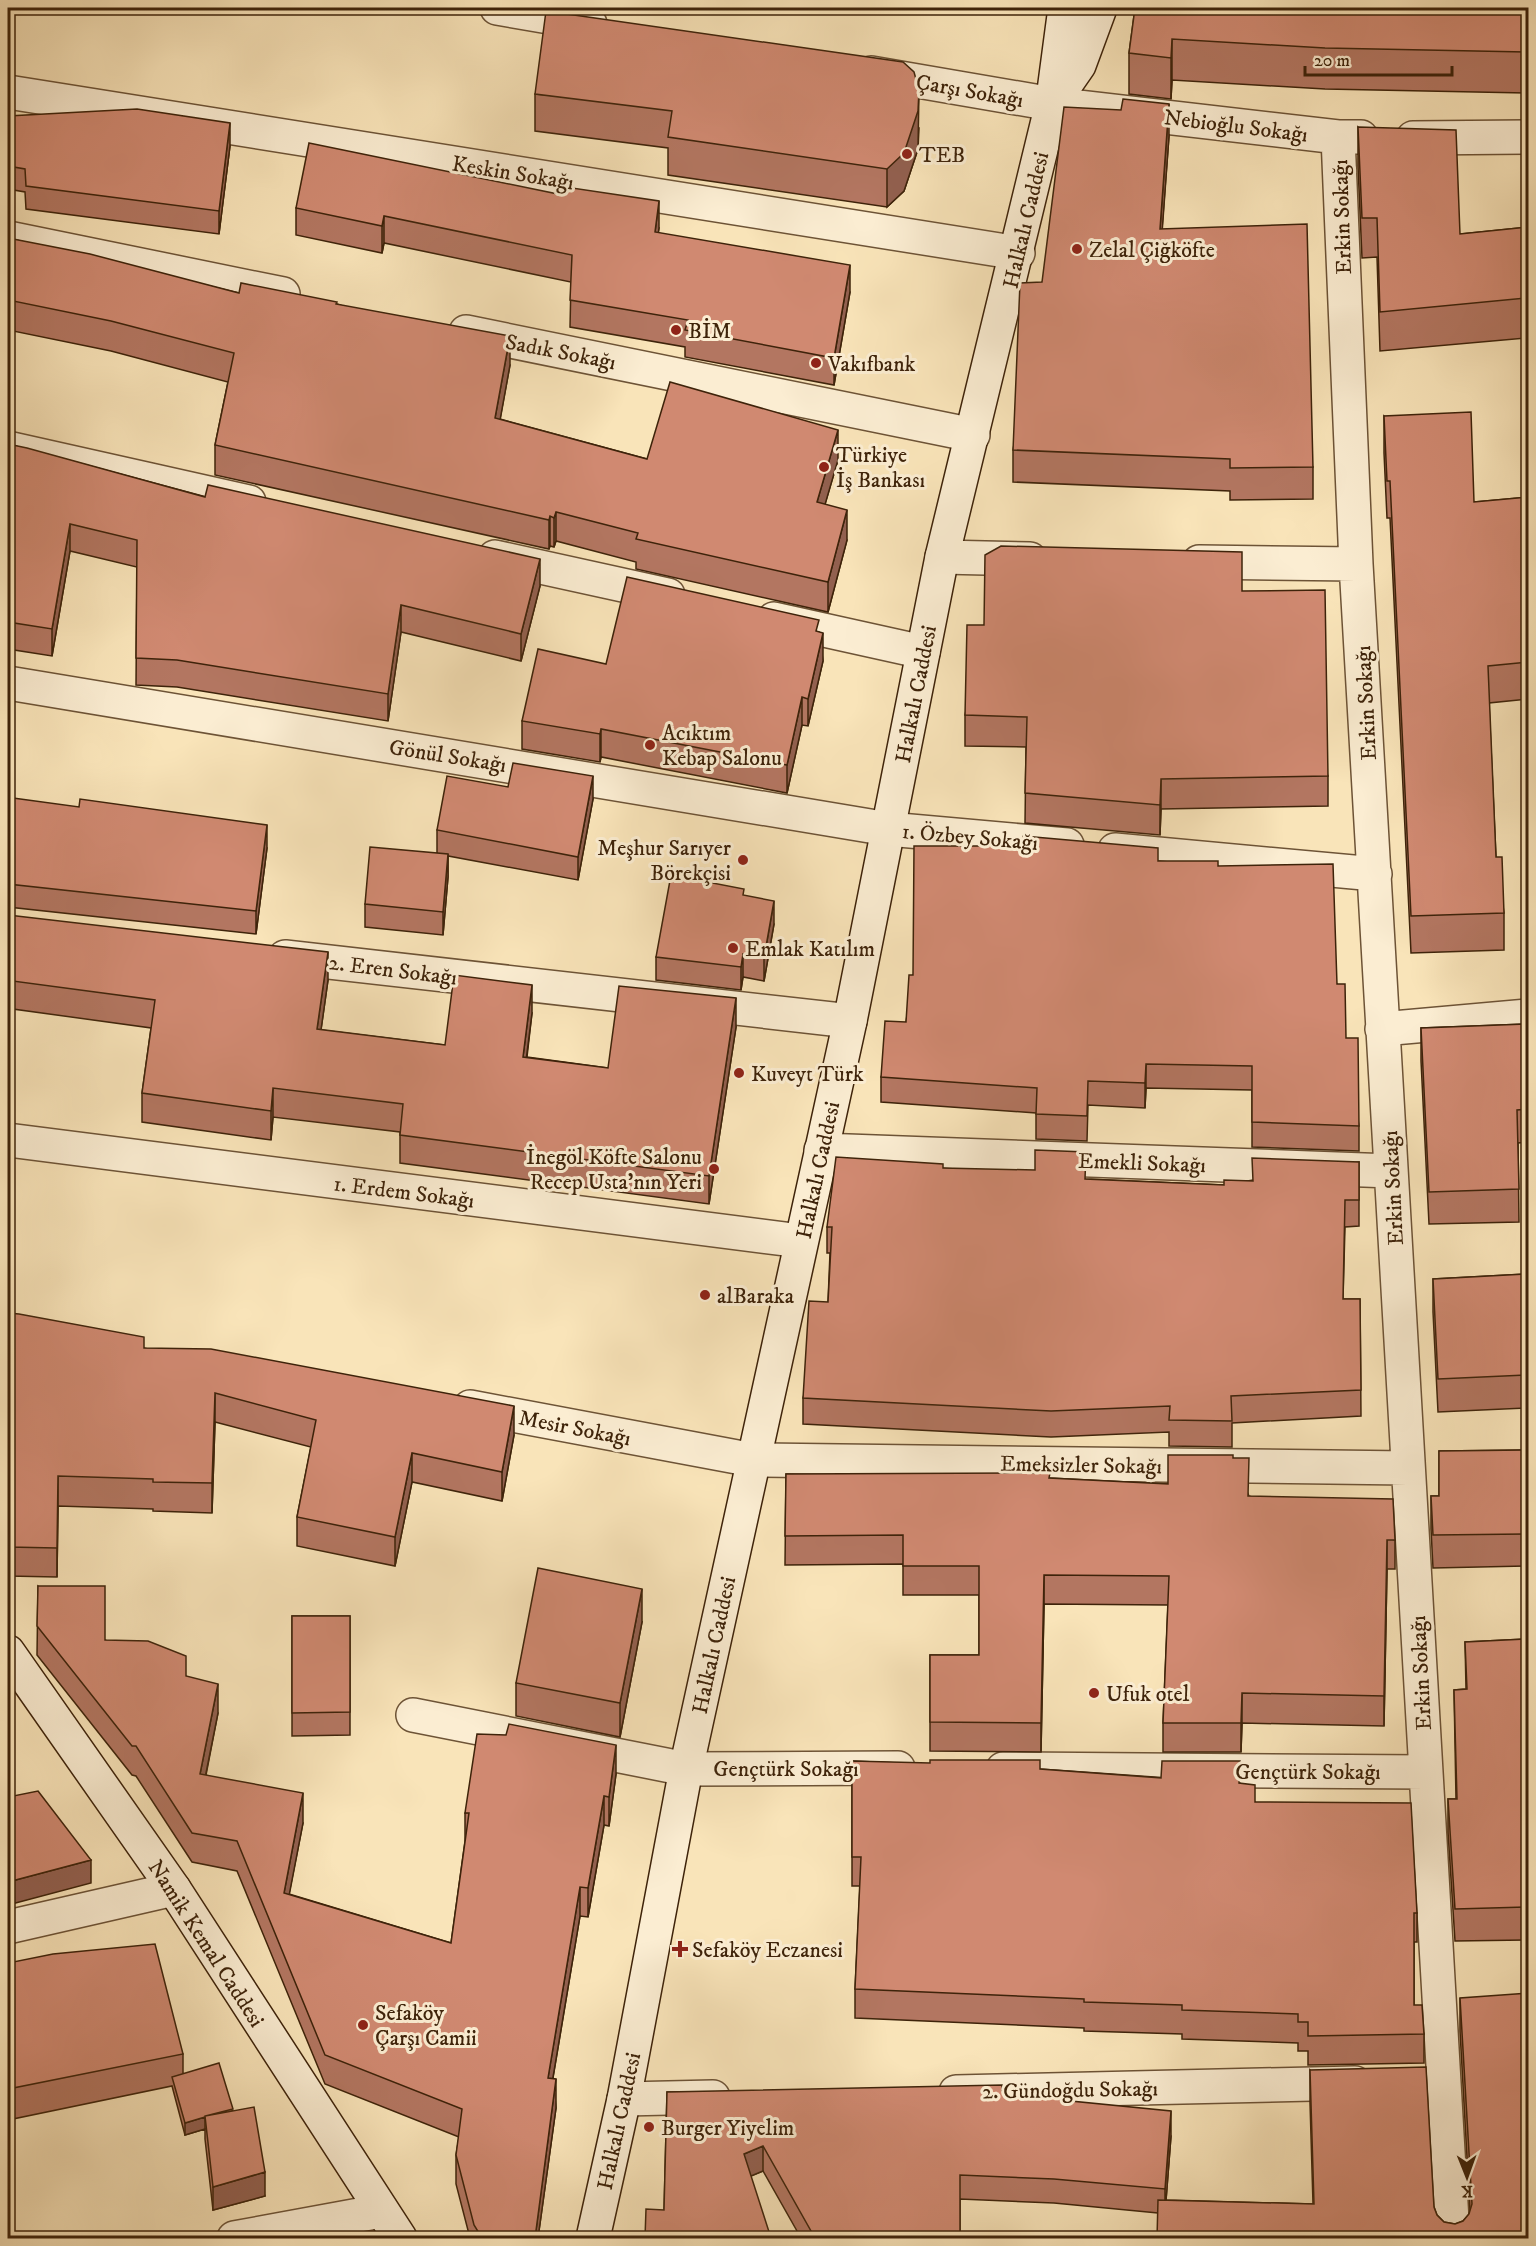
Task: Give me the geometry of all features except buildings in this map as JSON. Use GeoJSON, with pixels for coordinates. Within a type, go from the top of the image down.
{"type":"FeatureCollection","features":[{"type":"Feature","properties":{"kind":"street"},"geometry":{"type":"LineString","coordinates":[[497,8],[615,28]]}},
{"type":"Feature","properties":{"kind":"street"},"geometry":{"type":"LineString","coordinates":[[1052,104],[1065,8]]}},
{"type":"Feature","properties":{"kind":"street","name":"Halkalı Caddesi"},"geometry":{"type":"LineString","coordinates":[[593,2238],[624,2099],[686,1769],[850,1021],[942,558],[1018,253],[1052,104],[1079,65],[1100,8]]}},
{"type":"Feature","properties":{"kind":"street","name":"Çarşı Sokağı"},"geometry":{"type":"LineString","coordinates":[[840,67],[1052,104]]}},
{"type":"Feature","properties":{"kind":"street","name":"Keskin Sokağı"},"geometry":{"type":"LineString","coordinates":[[8,92],[1018,253]]}},
{"type":"Feature","properties":{"kind":"street","name":"Nebioğlu Sokağı"},"geometry":{"type":"LineString","coordinates":[[1052,104],[1338,137],[1528,137]]}},
{"type":"Feature","properties":{"kind":"street","name":"Erkin Sokağı"},"geometry":{"type":"LineString","coordinates":[[1338,137],[1356,564],[1426,1772],[1432,2081],[1452,2238]]}},
{"type":"Feature","properties":{"kind":"street"},"geometry":{"type":"LineString","coordinates":[[8,238],[310,300]]}},
{"type":"Feature","properties":{"kind":"street","name":"Sadık Sokağı"},"geometry":{"type":"LineString","coordinates":[[438,326],[973,435]]}},
{"type":"Feature","properties":{"kind":"street"},"geometry":{"type":"LineString","coordinates":[[8,448],[274,508]]}},
{"type":"Feature","properties":{"kind":"street"},"geometry":{"type":"LineString","coordinates":[[471,552],[692,601]]}},
{"type":"Feature","properties":{"kind":"street"},"geometry":{"type":"LineString","coordinates":[[942,558],[1060,559]]}},
{"type":"Feature","properties":{"kind":"street"},"geometry":{"type":"LineString","coordinates":[[1167,561],[1356,564]]}},
{"type":"Feature","properties":{"kind":"street"},"geometry":{"type":"LineString","coordinates":[[750,614],[923,652]]}},
{"type":"Feature","properties":{"kind":"street","name":"Gönül Sokağı"},"geometry":{"type":"LineString","coordinates":[[8,682],[888,829]]}},
{"type":"Feature","properties":{"kind":"street","name":"1. Özbey Sokağı"},"geometry":{"type":"LineString","coordinates":[[888,829],[1375,874]]}},
{"type":"Feature","properties":{"kind":"street","name":"2. Eren Sokağı"},"geometry":{"type":"LineString","coordinates":[[256,953],[850,1021]]}},
{"type":"Feature","properties":{"kind":"street"},"geometry":{"type":"LineString","coordinates":[[1382,1029],[1528,1016]]}},
{"type":"Feature","properties":{"kind":"street","name":"1. Erdem Sokağı"},"geometry":{"type":"LineString","coordinates":[[8,1140],[801,1241]]}},
{"type":"Feature","properties":{"kind":"street","name":"Emekli Sokağı"},"geometry":{"type":"LineString","coordinates":[[821,1150],[1391,1171]]}},
{"type":"Feature","properties":{"kind":"street","name":"Mesir Sokağı"},"geometry":{"type":"LineString","coordinates":[[435,1401],[753,1460]]}},
{"type":"Feature","properties":{"kind":"street","name":"Emeksizler Sokağı"},"geometry":{"type":"LineString","coordinates":[[753,1460],[1408,1468]]}},
{"type":"Feature","properties":{"kind":"street","name":"Namik Kemal Caddesi"},"geometry":{"type":"LineString","coordinates":[[9,1655],[174,1889],[400,2238]]}},
{"type":"Feature","properties":{"kind":"street","name":"Gençtürk Sokağı"},"geometry":{"type":"LineString","coordinates":[[413,1715],[686,1769],[923,1768]]}},
{"type":"Feature","properties":{"kind":"street","name":"Gençtürk Sokağı"},"geometry":{"type":"LineString","coordinates":[[970,1769],[1426,1772]]}},
{"type":"Feature","properties":{"kind":"street"},"geometry":{"type":"LineString","coordinates":[[8,1927],[174,1889]]}},
{"type":"Feature","properties":{"kind":"street","name":"2. Gündoğdu Sokağı"},"geometry":{"type":"LineString","coordinates":[[921,2092],[1384,2082]]}},
{"type":"Feature","properties":{"kind":"street"},"geometry":{"type":"LineString","coordinates":[[624,2099],[743,2096]]}},
{"type":"Feature","properties":{"kind":"street"},"geometry":{"type":"LineString","coordinates":[[234,2238],[381,2211]]}},
{"type":"Feature","properties":{"kind":"place","name":"TEB"},"geometry":{"type":"Point","coordinates":[907,154]}},
{"type":"Feature","properties":{"kind":"place","name":"Zelal Çiğköfte"},"geometry":{"type":"Point","coordinates":[1077,249]}},
{"type":"Feature","properties":{"kind":"place","name":"BİM"},"geometry":{"type":"Point","coordinates":[676,330]}},
{"type":"Feature","properties":{"kind":"place","name":"Vakıfbank"},"geometry":{"type":"Point","coordinates":[816,363]}},
{"type":"Feature","properties":{"kind":"place","name":"Türkiye İş Bankası"},"geometry":{"type":"Point","coordinates":[824,467]}},
{"type":"Feature","properties":{"kind":"place","name":"Acıktım Kebap Salonu"},"geometry":{"type":"Point","coordinates":[650,745]}},
{"type":"Feature","properties":{"kind":"place","name":"Meşhur Sarıyer Börekçisi"},"geometry":{"type":"Point","coordinates":[743,860]}},
{"type":"Feature","properties":{"kind":"place","name":"Emlak Katılım"},"geometry":{"type":"Point","coordinates":[733,948]}},
{"type":"Feature","properties":{"kind":"place","name":"Kuveyt Türk"},"geometry":{"type":"Point","coordinates":[739,1073]}},
{"type":"Feature","properties":{"kind":"place","name":"İnegöl Köfte Salonu Recep Usta'nın Yeri"},"geometry":{"type":"Point","coordinates":[714,1169]}},
{"type":"Feature","properties":{"kind":"place","name":"alBaraka"},"geometry":{"type":"Point","coordinates":[705,1295]}},
{"type":"Feature","properties":{"kind":"place","name":"Ufuk otel"},"geometry":{"type":"Point","coordinates":[1094,1693]}},
{"type":"Feature","properties":{"kind":"place","name":"Sefaköy Eczanesi"},"geometry":{"type":"Point","coordinates":[680,1949]}},
{"type":"Feature","properties":{"kind":"place","name":"Sefaköy Çarşı Camii"},"geometry":{"type":"Point","coordinates":[363,2025]}},
{"type":"Feature","properties":{"kind":"place","name":"Burger Yiyelim"},"geometry":{"type":"Point","coordinates":[649,2127]}}]}
